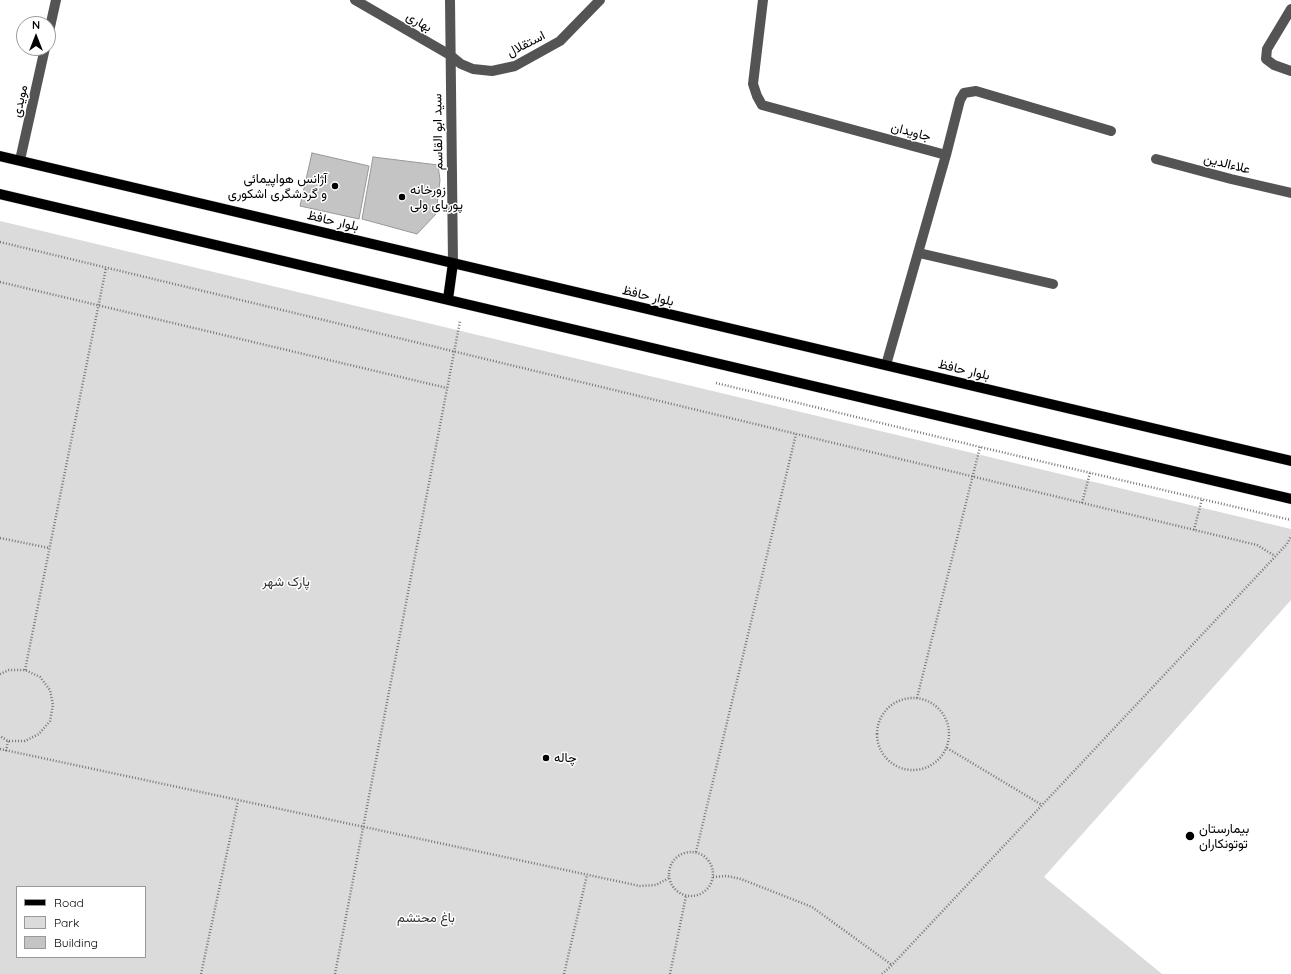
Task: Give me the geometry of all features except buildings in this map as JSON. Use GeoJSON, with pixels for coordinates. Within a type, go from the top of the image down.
{"type":"FeatureCollection","features":[{"type":"Feature","properties":{"kind":"main road","name":"بلوار حافظ"},"geometry":{"type":"LineString","coordinates":[[0,156],[1291,461]]}},
{"type":"Feature","properties":{"kind":"main road"},"geometry":{"type":"LineString","coordinates":[[0,194],[1291,499]]}},
{"type":"Feature","properties":{"kind":"main road"},"geometry":{"type":"LineString","coordinates":[[448,299],[453,263]]}},
{"type":"Feature","properties":{"kind":"street"},"geometry":{"type":"LineString","coordinates":[[52,16],[56,0]]}},
{"type":"Feature","properties":{"kind":"street","name":"بهاری"},"geometry":{"type":"LineString","coordinates":[[355,0],[450,55]]}},
{"type":"Feature","properties":{"kind":"street","name":"سید ابو القاسم"},"geometry":{"type":"LineString","coordinates":[[450,0],[453,263]]}},
{"type":"Feature","properties":{"kind":"street","name":"استقلال"},"geometry":{"type":"LineString","coordinates":[[450,55],[461,64],[473,69],[492,71],[516,66],[560,41],[600,0]]}},
{"type":"Feature","properties":{"kind":"street","name":"جاویدان"},"geometry":{"type":"LineString","coordinates":[[763,0],[753,84],[762,105],[946,155]]}},
{"type":"Feature","properties":{"kind":"street"},"geometry":{"type":"LineString","coordinates":[[1291,9],[1267,49],[1266,59],[1274,65],[1291,71]]}},
{"type":"Feature","properties":{"kind":"street","name":"مویدی"},"geometry":{"type":"LineString","coordinates":[[20,160],[43,56]]}},
{"type":"Feature","properties":{"kind":"street"},"geometry":{"type":"LineString","coordinates":[[886,365],[919,253],[960,100],[964,93],[976,91],[1111,131]]}},
{"type":"Feature","properties":{"kind":"street","name":"علاءالدین"},"geometry":{"type":"LineString","coordinates":[[1156,159],[1291,194]]}},
{"type":"Feature","properties":{"kind":"street"},"geometry":{"type":"LineString","coordinates":[[919,253],[1053,284]]}},
{"type":"Feature","properties":{"kind":"path"},"geometry":{"type":"LineString","coordinates":[[0,242],[1257,545],[1276,556]]}},
{"type":"Feature","properties":{"kind":"path"},"geometry":{"type":"LineString","coordinates":[[25,670],[106,268]]}},
{"type":"Feature","properties":{"kind":"path"},"geometry":{"type":"LineString","coordinates":[[0,282],[447,388]]}},
{"type":"Feature","properties":{"kind":"path"},"geometry":{"type":"LineString","coordinates":[[335,974],[460,322]]}},
{"type":"Feature","properties":{"kind":"path"},"geometry":{"type":"LineString","coordinates":[[696,852],[796,434]]}},
{"type":"Feature","properties":{"kind":"path"},"geometry":{"type":"LineString","coordinates":[[918,698],[980,447]]}},
{"type":"Feature","properties":{"kind":"path"},"geometry":{"type":"LineString","coordinates":[[1082,503],[1090,472]]}},
{"type":"Feature","properties":{"kind":"path"},"geometry":{"type":"LineString","coordinates":[[1194,530],[1202,499]]}},
{"type":"Feature","properties":{"kind":"path"},"geometry":{"type":"LineString","coordinates":[[882,974],[1288,544],[1291,536]]}},
{"type":"Feature","properties":{"kind":"path"},"geometry":{"type":"LineString","coordinates":[[0,538],[49,548]]}},
{"type":"Feature","properties":{"kind":"path"},"geometry":{"type":"LineString","coordinates":[[0,674],[9,670],[25,670],[40,677],[50,690],[53,705],[50,721],[39,734],[25,741],[8,741],[0,736]]}},
{"type":"Feature","properties":{"kind":"path"},"geometry":{"type":"LineString","coordinates":[[904,698],[918,698],[930,702],[941,710],[948,722],[950,735],[947,748],[940,759],[929,767],[916,770],[902,769],[896,766],[882,752],[877,740],[878,726],[883,714],[892,704],[904,698]]}},
{"type":"Feature","properties":{"kind":"path"},"geometry":{"type":"LineString","coordinates":[[6,751],[8,741]]}},
{"type":"Feature","properties":{"kind":"path"},"geometry":{"type":"LineString","coordinates":[[947,748],[1042,805]]}},
{"type":"Feature","properties":{"kind":"path"},"geometry":{"type":"LineString","coordinates":[[0,750],[640,886],[656,885],[669,878]]}},
{"type":"Feature","properties":{"kind":"path"},"geometry":{"type":"LineString","coordinates":[[201,974],[238,801]]}},
{"type":"Feature","properties":{"kind":"path"},"geometry":{"type":"LineString","coordinates":[[687,852],[696,852],[704,856],[709,861],[713,869],[713,877],[710,886],[704,892],[696,896],[686,896],[672,886],[669,878],[669,870],[673,861],[679,855],[687,852]]}},
{"type":"Feature","properties":{"kind":"path"},"geometry":{"type":"LineString","coordinates":[[564,974],[587,875]]}},
{"type":"Feature","properties":{"kind":"path"},"geometry":{"type":"LineString","coordinates":[[713,877],[727,876],[741,879],[812,907],[892,965]]}},
{"type":"Feature","properties":{"kind":"path"},"geometry":{"type":"LineString","coordinates":[[670,974],[686,896]]}},
{"type":"Feature","properties":{"kind":"green space","name":"پارک شهر"},"geometry":{"type":"Polygon","coordinates":[[[0,221],[1291,529],[1291,600],[1044,877],[1162,974],[0,974],[0,221]]]}},
{"type":"Feature","properties":{"kind":"place","name":"آژانس هواپیمائی و گردشگری اشکوری"},"geometry":{"type":"Point","coordinates":[335,186]}},
{"type":"Feature","properties":{"kind":"place","name":"زورخانه پوریای ولی"},"geometry":{"type":"Point","coordinates":[402,197]}},
{"type":"Feature","properties":{"kind":"place","name":"چاله"},"geometry":{"type":"Point","coordinates":[546,758]}},
{"type":"Feature","properties":{"kind":"place","name":"بیمارستان توتونکاران"},"geometry":{"type":"Point","coordinates":[1190,836]}},
{"type":"Feature","properties":{"kind":"park label","name":"باغ محتشم"},"geometry":{"type":"Point","coordinates":[426,918]}}]}
